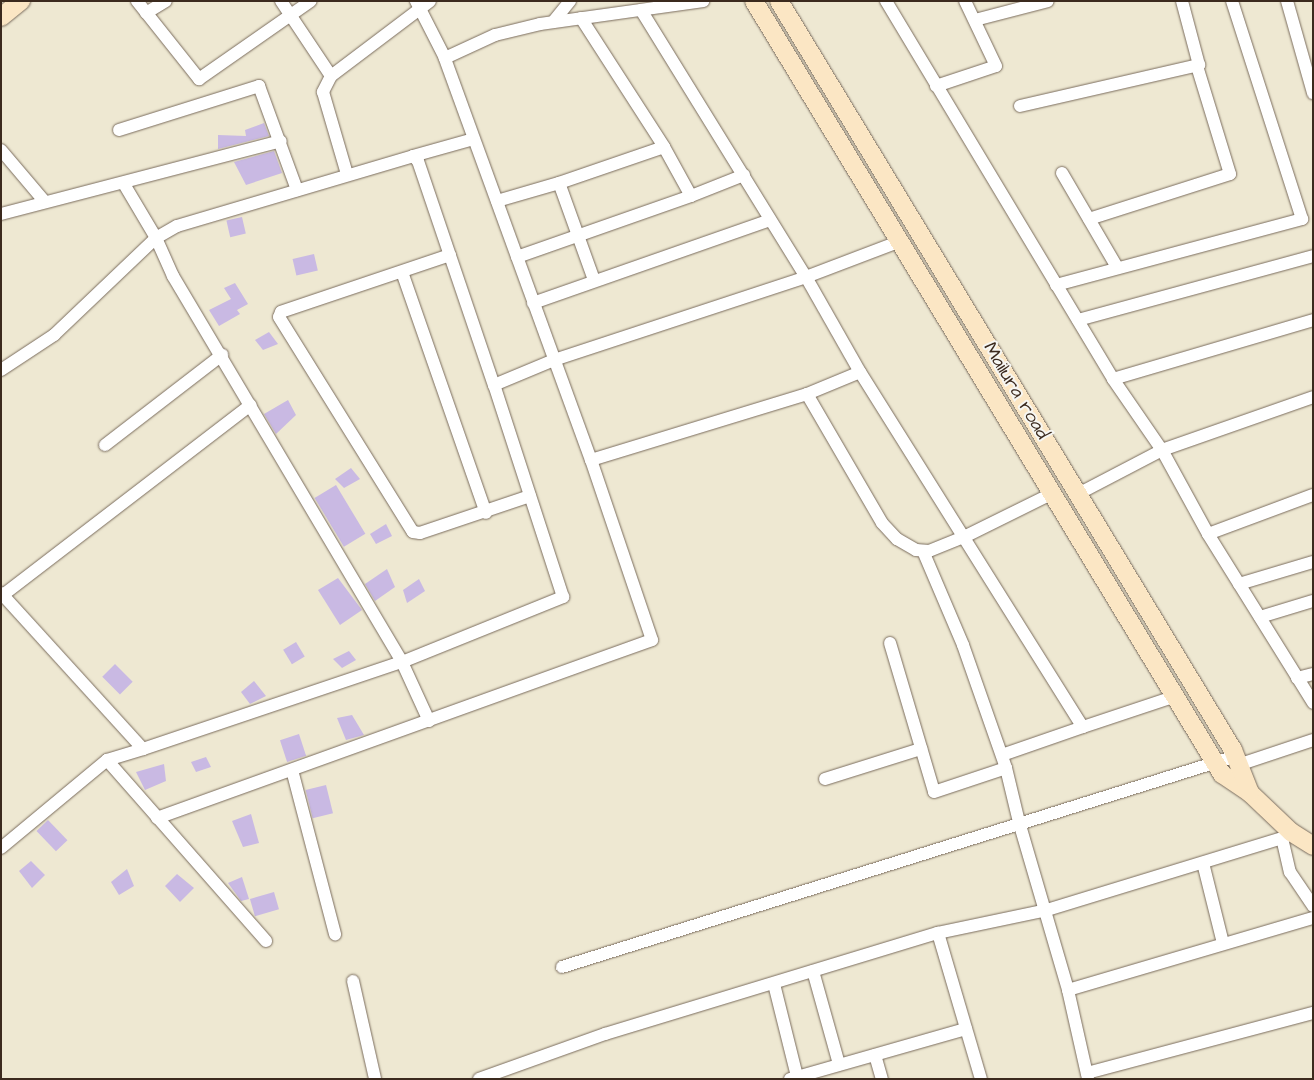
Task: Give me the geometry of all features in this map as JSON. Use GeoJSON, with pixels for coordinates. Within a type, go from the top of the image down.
{"type":"FeatureCollection","features":[{"type":"Feature","properties":{"kind":"street"},"geometry":{"type":"LineString","coordinates":[[1,16],[21,1]]}},
{"type":"Feature","properties":{"kind":"street"},"geometry":{"type":"LineString","coordinates":[[137,1],[199,79],[311,1]]}},
{"type":"Feature","properties":{"kind":"street"},"geometry":{"type":"LineString","coordinates":[[146,13],[166,1]]}},
{"type":"Feature","properties":{"kind":"street"},"geometry":{"type":"LineString","coordinates":[[281,1],[292,14],[331,76]]}},
{"type":"Feature","properties":{"kind":"street"},"geometry":{"type":"LineString","coordinates":[[553,22],[570,1]]}},
{"type":"Feature","properties":{"kind":"street"},"geometry":{"type":"LineString","coordinates":[[445,58],[495,35],[553,22],[704,1]]}},
{"type":"Feature","properties":{"kind":"street","name":"Mailura road"},"geometry":{"type":"LineString","coordinates":[[754,1],[1222,774],[1250,793],[1286,835],[1313,846]]}},
{"type":"Feature","properties":{"kind":"street"},"geometry":{"type":"LineString","coordinates":[[886,1],[1113,379],[1162,450],[1208,534],[1313,703]]}},
{"type":"Feature","properties":{"kind":"street"},"geometry":{"type":"LineString","coordinates":[[936,86],[996,66],[965,1]]}},
{"type":"Feature","properties":{"kind":"street"},"geometry":{"type":"LineString","coordinates":[[975,20],[1048,1]]}},
{"type":"Feature","properties":{"kind":"street"},"geometry":{"type":"LineString","coordinates":[[1089,219],[1230,174],[1197,66],[1200,62],[1182,1]]}},
{"type":"Feature","properties":{"kind":"street"},"geometry":{"type":"LineString","coordinates":[[1056,285],[1117,267],[1302,220],[1232,1]]}},
{"type":"Feature","properties":{"kind":"street"},"geometry":{"type":"LineString","coordinates":[[1287,1],[1309,67],[1313,93]]}},
{"type":"Feature","properties":{"kind":"street","name":"Mailura road"},"geometry":{"type":"LineString","coordinates":[[782,2],[1238,760],[1250,793]]}},
{"type":"Feature","properties":{"kind":"street"},"geometry":{"type":"LineString","coordinates":[[157,818],[652,640],[591,460],[445,58],[422,4],[331,76],[323,92],[347,174]]}},
{"type":"Feature","properties":{"kind":"street"},"geometry":{"type":"LineString","coordinates":[[641,10],[806,277],[860,372],[1083,727]]}},
{"type":"Feature","properties":{"kind":"street"},"geometry":{"type":"LineString","coordinates":[[581,18],[664,147],[690,196]]}},
{"type":"Feature","properties":{"kind":"street"},"geometry":{"type":"LineString","coordinates":[[1020,106],[1197,66]]}},
{"type":"Feature","properties":{"kind":"street"},"geometry":{"type":"LineString","coordinates":[[119,130],[259,86],[281,141],[297,190]]}},
{"type":"Feature","properties":{"kind":"street"},"geometry":{"type":"LineString","coordinates":[[1,370],[54,334],[156,238],[196,218],[474,139]]}},
{"type":"Feature","properties":{"kind":"street"},"geometry":{"type":"LineString","coordinates":[[1,214],[124,184],[281,141]]}},
{"type":"Feature","properties":{"kind":"street"},"geometry":{"type":"LineString","coordinates":[[497,201],[559,183],[664,147]]}},
{"type":"Feature","properties":{"kind":"street"},"geometry":{"type":"LineString","coordinates":[[1,150],[45,202]]}},
{"type":"Feature","properties":{"kind":"street"},"geometry":{"type":"LineString","coordinates":[[1,848],[107,760],[402,662],[563,598],[450,255],[413,156]]}},
{"type":"Feature","properties":{"kind":"street"},"geometry":{"type":"LineString","coordinates":[[1062,172],[1117,267]]}},
{"type":"Feature","properties":{"kind":"street"},"geometry":{"type":"LineString","coordinates":[[517,257],[744,175]]}},
{"type":"Feature","properties":{"kind":"street"},"geometry":{"type":"LineString","coordinates":[[559,183],[594,280]]}},
{"type":"Feature","properties":{"kind":"street"},"geometry":{"type":"LineString","coordinates":[[124,184],[156,238],[173,276],[222,355],[402,662],[429,720]]}},
{"type":"Feature","properties":{"kind":"street"},"geometry":{"type":"LineString","coordinates":[[533,303],[594,280],[770,220]]}},
{"type":"Feature","properties":{"kind":"street"},"geometry":{"type":"LineString","coordinates":[[494,385],[554,360],[806,277],[901,242]]}},
{"type":"Feature","properties":{"kind":"street"},"geometry":{"type":"LineString","coordinates":[[450,255],[281,312],[278,318],[413,532],[420,533],[530,496]]}},
{"type":"Feature","properties":{"kind":"street"},"geometry":{"type":"LineString","coordinates":[[1078,320],[1313,256]]}},
{"type":"Feature","properties":{"kind":"street"},"geometry":{"type":"LineString","coordinates":[[402,272],[486,512]]}},
{"type":"Feature","properties":{"kind":"street"},"geometry":{"type":"LineString","coordinates":[[1113,379],[1313,320]]}},
{"type":"Feature","properties":{"kind":"street"},"geometry":{"type":"LineString","coordinates":[[105,445],[222,355]]}},
{"type":"Feature","properties":{"kind":"street"},"geometry":{"type":"LineString","coordinates":[[591,460],[806,394],[860,372]]}},
{"type":"Feature","properties":{"kind":"street"},"geometry":{"type":"LineString","coordinates":[[806,394],[882,523],[897,539],[923,551],[963,645],[1002,755],[1018,822],[1047,910],[1068,990],[1087,1076],[1313,1013]]}},
{"type":"Feature","properties":{"kind":"street"},"geometry":{"type":"LineString","coordinates":[[1078,494],[1162,450],[1313,397]]}},
{"type":"Feature","properties":{"kind":"street"},"geometry":{"type":"LineString","coordinates":[[143,749],[2,594],[251,405]]}},
{"type":"Feature","properties":{"kind":"street"},"geometry":{"type":"LineString","coordinates":[[923,551],[964,537],[1053,493]]}},
{"type":"Feature","properties":{"kind":"street"},"geometry":{"type":"LineString","coordinates":[[1208,534],[1313,495]]}},
{"type":"Feature","properties":{"kind":"street"},"geometry":{"type":"LineString","coordinates":[[1239,584],[1313,562]]}},
{"type":"Feature","properties":{"kind":"street"},"geometry":{"type":"LineString","coordinates":[[1260,617],[1313,601]]}},
{"type":"Feature","properties":{"kind":"street"},"geometry":{"type":"LineString","coordinates":[[890,643],[934,792],[1006,768]]}},
{"type":"Feature","properties":{"kind":"street"},"geometry":{"type":"LineString","coordinates":[[1297,678],[1313,674]]}},
{"type":"Feature","properties":{"kind":"street"},"geometry":{"type":"LineString","coordinates":[[1002,755],[1176,696]]}},
{"type":"Feature","properties":{"kind":"street"},"geometry":{"type":"LineString","coordinates":[[562,967],[1018,822],[1216,764],[1313,740]]}},
{"type":"Feature","properties":{"kind":"street"},"geometry":{"type":"LineString","coordinates":[[826,778],[921,749]]}},
{"type":"Feature","properties":{"kind":"street"},"geometry":{"type":"LineString","coordinates":[[107,760],[266,941]]}},
{"type":"Feature","properties":{"kind":"street"},"geometry":{"type":"LineString","coordinates":[[292,770],[335,934]]}},
{"type":"Feature","properties":{"kind":"street"},"geometry":{"type":"LineString","coordinates":[[479,1079],[605,1034],[938,933],[1047,910],[1202,863],[1286,835],[1290,872],[1313,906]]}},
{"type":"Feature","properties":{"kind":"street"},"geometry":{"type":"LineString","coordinates":[[1202,863],[1223,943]]}},
{"type":"Feature","properties":{"kind":"street"},"geometry":{"type":"LineString","coordinates":[[1068,990],[1313,918]]}},
{"type":"Feature","properties":{"kind":"street"},"geometry":{"type":"LineString","coordinates":[[938,933],[981,1079]]}},
{"type":"Feature","properties":{"kind":"street"},"geometry":{"type":"LineString","coordinates":[[813,971],[838,1064]]}},
{"type":"Feature","properties":{"kind":"street"},"geometry":{"type":"LineString","coordinates":[[353,981],[375,1079]]}},
{"type":"Feature","properties":{"kind":"street"},"geometry":{"type":"LineString","coordinates":[[774,984],[793,1078],[966,1029]]}},
{"type":"Feature","properties":{"kind":"street"},"geometry":{"type":"LineString","coordinates":[[875,1055],[882,1079]]}},
{"type":"Feature","properties":{"kind":"building"},"geometry":{"type":"Polygon","coordinates":[[[264,123],[269,136],[218,149],[218,135],[246,136],[245,130],[264,123]]]}},
{"type":"Feature","properties":{"kind":"building"},"geometry":{"type":"Polygon","coordinates":[[[274,151],[282,173],[246,185],[234,162],[274,151]]]}},
{"type":"Feature","properties":{"kind":"building"},"geometry":{"type":"Polygon","coordinates":[[[242,217],[246,234],[230,237],[226,221],[242,217]]]}},
{"type":"Feature","properties":{"kind":"building"},"geometry":{"type":"Polygon","coordinates":[[[314,254],[318,271],[296,276],[293,259],[314,254]]]}},
{"type":"Feature","properties":{"kind":"building"},"geometry":{"type":"Polygon","coordinates":[[[235,283],[248,304],[237,310],[240,314],[219,326],[209,310],[231,299],[224,288],[235,283]]]}},
{"type":"Feature","properties":{"kind":"building"},"geometry":{"type":"Polygon","coordinates":[[[269,332],[278,344],[263,350],[255,340],[269,332]]]}},
{"type":"Feature","properties":{"kind":"building"},"geometry":{"type":"Polygon","coordinates":[[[288,400],[296,415],[276,434],[264,414],[288,400]]]}},
{"type":"Feature","properties":{"kind":"building"},"geometry":{"type":"Polygon","coordinates":[[[351,468],[360,479],[344,488],[335,479],[351,468]]]}},
{"type":"Feature","properties":{"kind":"building"},"geometry":{"type":"Polygon","coordinates":[[[336,485],[365,534],[344,547],[315,498],[336,485]]]}},
{"type":"Feature","properties":{"kind":"building"},"geometry":{"type":"Polygon","coordinates":[[[386,524],[392,536],[376,544],[370,534],[386,524]]]}},
{"type":"Feature","properties":{"kind":"building"},"geometry":{"type":"Polygon","coordinates":[[[387,569],[395,587],[375,601],[365,584],[387,569]]]}},
{"type":"Feature","properties":{"kind":"building"},"geometry":{"type":"Polygon","coordinates":[[[338,578],[362,610],[340,625],[318,590],[338,578]]]}},
{"type":"Feature","properties":{"kind":"building"},"geometry":{"type":"Polygon","coordinates":[[[419,579],[425,591],[407,603],[403,590],[419,579]]]}},
{"type":"Feature","properties":{"kind":"building"},"geometry":{"type":"Polygon","coordinates":[[[296,642],[305,657],[292,664],[283,650],[296,642]]]}},
{"type":"Feature","properties":{"kind":"building"},"geometry":{"type":"Polygon","coordinates":[[[349,651],[356,660],[342,668],[333,659],[349,651]]]}},
{"type":"Feature","properties":{"kind":"building"},"geometry":{"type":"Polygon","coordinates":[[[115,664],[133,682],[120,694],[102,677],[115,664]]]}},
{"type":"Feature","properties":{"kind":"building"},"geometry":{"type":"Polygon","coordinates":[[[254,681],[266,696],[250,704],[241,692],[254,681]]]}},
{"type":"Feature","properties":{"kind":"building"},"geometry":{"type":"Polygon","coordinates":[[[352,715],[364,735],[346,740],[337,718],[352,715]]]}},
{"type":"Feature","properties":{"kind":"building"},"geometry":{"type":"Polygon","coordinates":[[[299,734],[306,756],[287,762],[280,740],[299,734]]]}},
{"type":"Feature","properties":{"kind":"building"},"geometry":{"type":"Polygon","coordinates":[[[206,757],[211,767],[196,772],[191,762],[206,757]]]}},
{"type":"Feature","properties":{"kind":"building"},"geometry":{"type":"Polygon","coordinates":[[[164,764],[166,781],[145,790],[136,772],[164,764]]]}},
{"type":"Feature","properties":{"kind":"building"},"geometry":{"type":"Polygon","coordinates":[[[326,785],[333,813],[313,818],[306,790],[326,785]]]}},
{"type":"Feature","properties":{"kind":"building"},"geometry":{"type":"Polygon","coordinates":[[[251,814],[259,843],[243,847],[232,821],[251,814]]]}},
{"type":"Feature","properties":{"kind":"building"},"geometry":{"type":"Polygon","coordinates":[[[48,820],[67,840],[56,851],[36,831],[48,820]]]}},
{"type":"Feature","properties":{"kind":"building"},"geometry":{"type":"Polygon","coordinates":[[[31,861],[45,875],[32,888],[19,871],[31,861]]]}},
{"type":"Feature","properties":{"kind":"building"},"geometry":{"type":"Polygon","coordinates":[[[127,869],[134,886],[119,895],[111,882],[127,869]]]}},
{"type":"Feature","properties":{"kind":"building"},"geometry":{"type":"Polygon","coordinates":[[[177,874],[194,888],[180,902],[165,886],[177,874]]]}},
{"type":"Feature","properties":{"kind":"building"},"geometry":{"type":"Polygon","coordinates":[[[242,877],[249,899],[241,901],[228,883],[242,877]]]}},
{"type":"Feature","properties":{"kind":"building"},"geometry":{"type":"Polygon","coordinates":[[[274,892],[279,909],[255,916],[250,899],[274,892]]]}}]}
